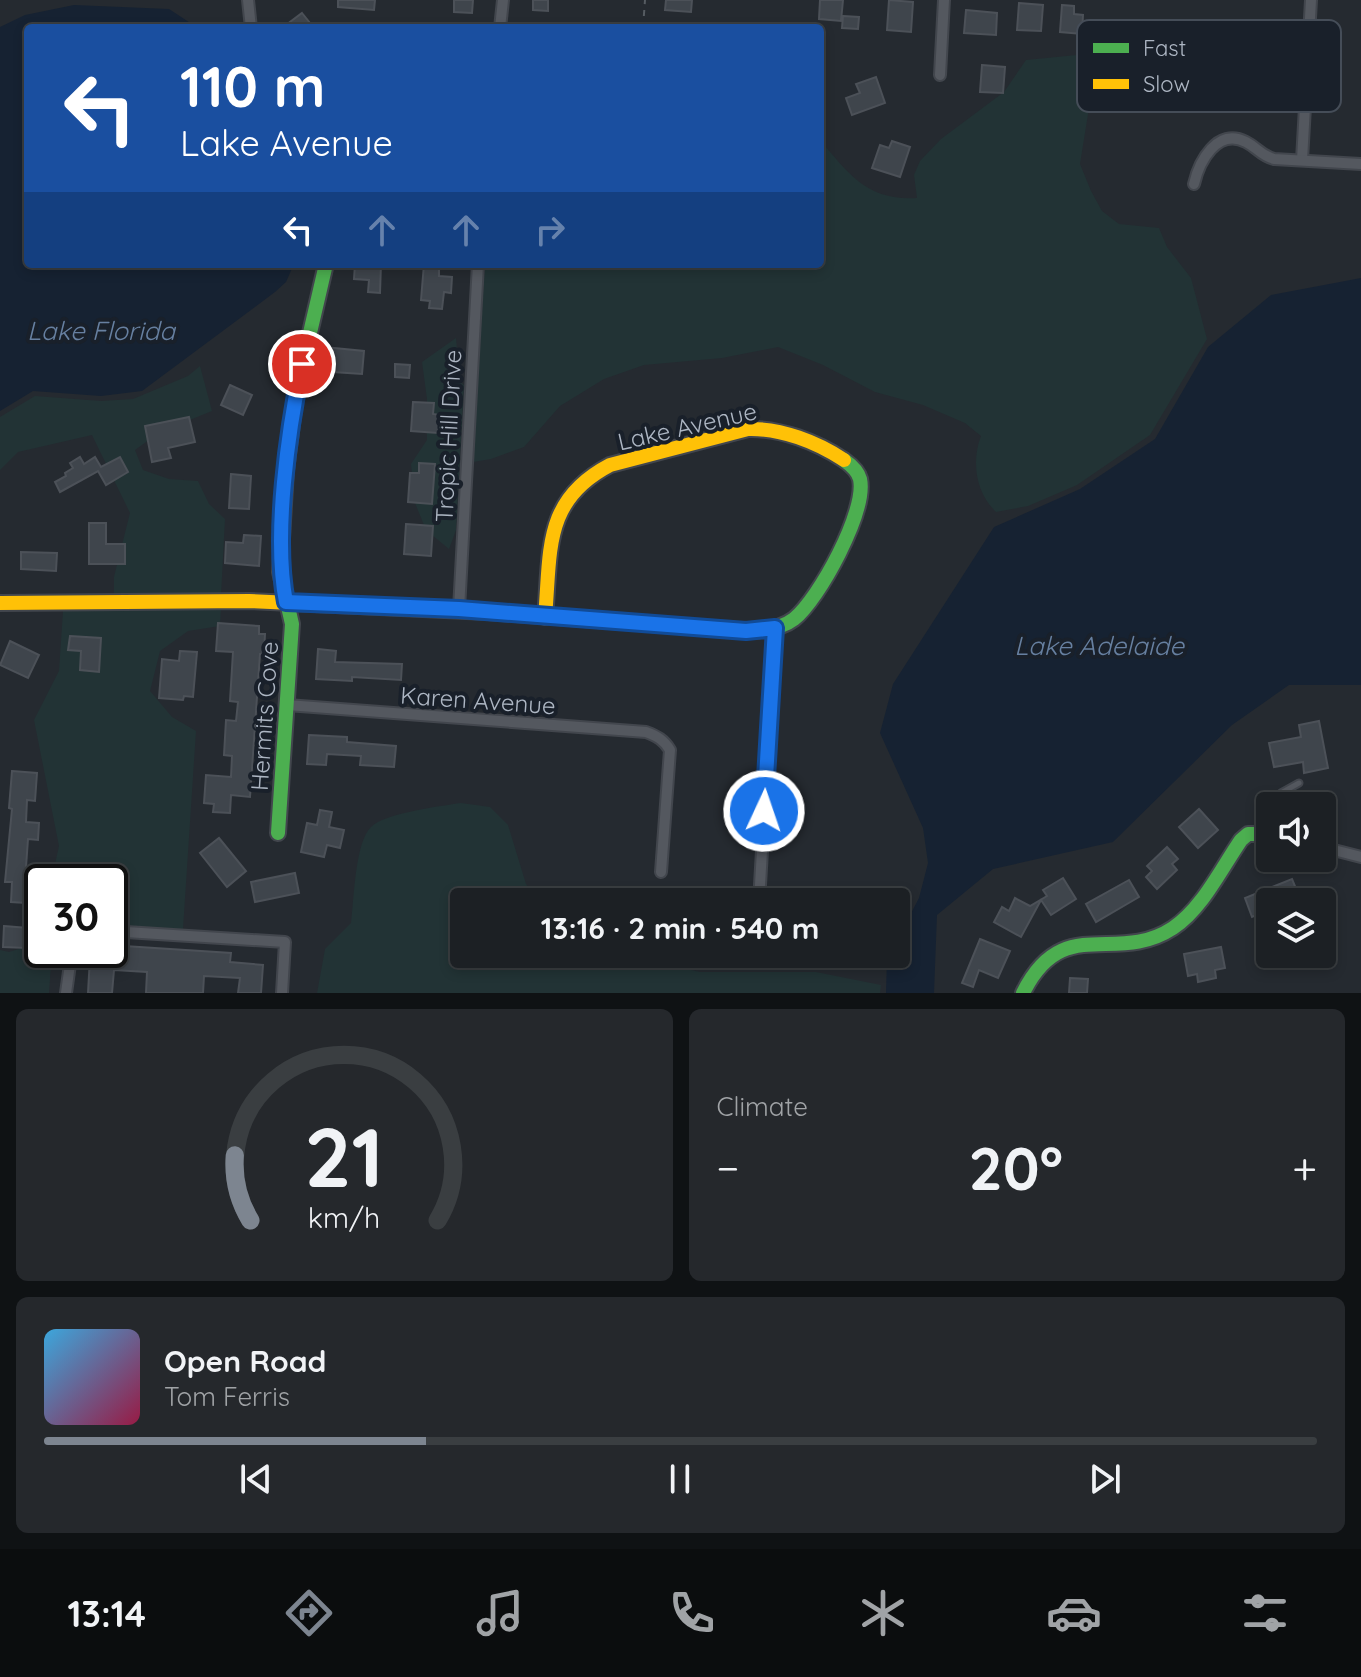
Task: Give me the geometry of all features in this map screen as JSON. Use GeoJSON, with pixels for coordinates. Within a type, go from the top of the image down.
{"type":"FeatureCollection","features":[{"type":"Feature","properties":{"kind":"street"},"geometry":{"type":"LineString","coordinates":[[248,0],[251,24]]}},
{"type":"Feature","properties":{"kind":"street"},"geometry":{"type":"LineString","coordinates":[[500,24],[503,0]]}},
{"type":"Feature","properties":{"kind":"street"},"geometry":{"type":"LineString","coordinates":[[940,75],[944,0]]}},
{"type":"Feature","properties":{"kind":"street"},"geometry":{"type":"LineString","coordinates":[[1310,20],[1311,0]]}},
{"type":"Feature","properties":{"kind":"street"},"geometry":{"type":"LineString","coordinates":[[1302,160],[1305,112]]}},
{"type":"Feature","properties":{"kind":"street"},"geometry":{"type":"LineString","coordinates":[[1194,184],[1198,167],[1206,153],[1220,142],[1235,139],[1274,159],[1361,164]]}},
{"type":"Feature","properties":{"kind":"street","name":"Hermits Cove"},"geometry":{"type":"LineString","coordinates":[[278,833],[292,624],[280,572],[286,470],[296,393],[325,268]]}},
{"type":"Feature","properties":{"kind":"street","name":"Tropic Hill Drive"},"geometry":{"type":"LineString","coordinates":[[459,609],[478,268]]}},
{"type":"Feature","properties":{"kind":"street","name":"Lake Avenue"},"geometry":{"type":"LineString","coordinates":[[545,617],[552,536],[560,511],[571,493],[589,476],[610,465],[748,429],[766,428],[838,455],[860,478],[862,491],[859,507],[819,590],[805,609],[775,628]]}},
{"type":"Feature","properties":{"kind":"street"},"geometry":{"type":"LineString","coordinates":[[0,603],[286,602],[459,609],[746,631],[775,628],[760,888]]}},
{"type":"Feature","properties":{"kind":"street","name":"Karen Avenue"},"geometry":{"type":"LineString","coordinates":[[287,705],[646,732],[665,741],[670,750],[661,872]]}},
{"type":"Feature","properties":{"kind":"street"},"geometry":{"type":"LineString","coordinates":[[1023,993],[1039,965],[1051,953],[1064,948],[1155,936],[1172,929],[1186,916],[1241,840],[1248,834],[1256,834]]}},
{"type":"Feature","properties":{"kind":"street"},"geometry":{"type":"LineString","coordinates":[[1336,851],[1361,857]]}},
{"type":"Feature","properties":{"kind":"street"},"geometry":{"type":"LineString","coordinates":[[128,932],[285,942],[282,993]]}},
{"type":"Feature","properties":{"kind":"street"},"geometry":{"type":"LineString","coordinates":[[66,993],[69,968]]}},
{"type":"Feature","properties":{"kind":"lane"},"geometry":{"type":"LineString","coordinates":[[1283,792],[1299,783]]}},
{"type":"Feature","properties":{"kind":"path"},"geometry":{"type":"LineString","coordinates":[[643,24],[645,0]]}},
{"type":"Feature","properties":{"kind":"shaded area"},"geometry":{"type":"Polygon","coordinates":[[[1077,55],[1077,112],[1088,112],[1080,164],[1091,191],[1102,211],[1119,224],[1159,228],[1167,247],[1191,278],[1207,339],[1150,435],[1077,485],[1028,506],[996,512],[984,496],[977,477],[976,456],[981,436],[965,423],[923,405],[875,392],[823,365],[778,347],[722,358],[644,365],[604,379],[560,406],[524,447],[473,462],[485,268],[824,268],[824,145],[850,174],[872,190],[900,198],[917,198],[914,175],[920,161],[941,139],[1004,92],[1026,60],[1077,55]]]}},
{"type":"Feature","properties":{"kind":"shaded area"},"geometry":{"type":"Polygon","coordinates":[[[456,338],[460,382],[464,385],[456,530],[449,549],[426,530],[415,503],[411,464],[427,440],[427,399],[422,362],[456,338]]]}},
{"type":"Feature","properties":{"kind":"shaded area"},"geometry":{"type":"Polygon","coordinates":[[[200,366],[212,411],[160,432],[135,450],[143,470],[169,479],[198,481],[209,504],[225,519],[221,596],[114,598],[114,577],[130,513],[92,435],[18,452],[0,470],[0,417],[35,396],[101,401],[133,399],[188,376],[200,366]]]}},
{"type":"Feature","properties":{"kind":"shaded area"},"geometry":{"type":"Polygon","coordinates":[[[221,607],[220,626],[188,631],[160,651],[150,691],[172,717],[196,731],[183,929],[128,926],[128,864],[55,864],[59,846],[34,720],[59,671],[63,611],[221,607]]]}},
{"type":"Feature","properties":{"kind":"shaded area"},"geometry":{"type":"Polygon","coordinates":[[[461,803],[490,807],[508,825],[529,888],[450,888],[450,968],[683,968],[700,972],[816,972],[881,985],[880,993],[317,993],[325,949],[351,923],[358,858],[366,834],[378,822],[427,808],[461,803]]]}},
{"type":"Feature","properties":{"kind":"shaded area"},"geometry":{"type":"Polygon","coordinates":[[[24,947],[24,968],[51,968],[49,993],[0,993],[0,950],[9,952],[24,947]]]}},
{"type":"Feature","properties":{"kind":"water","name":"Lake Florida"},"geometry":{"type":"Polygon","coordinates":[[[74,5],[169,9],[192,24],[24,24],[24,268],[292,268],[286,282],[275,292],[142,391],[101,396],[33,391],[0,411],[0,27],[25,15],[74,5]]]}},
{"type":"Feature","properties":{"kind":"water","name":"Lake Adelaide"},"geometry":{"type":"Polygon","coordinates":[[[1361,278],[1361,685],[1289,685],[1232,725],[1113,842],[993,869],[937,915],[934,993],[886,993],[887,968],[910,968],[910,915],[919,898],[928,863],[923,828],[880,733],[893,684],[994,527],[1080,489],[1155,439],[1208,347],[1271,295],[1361,278]]]}},
{"type":"Feature","properties":{"kind":"building"},"geometry":{"type":"Polygon","coordinates":[[[338,0],[375,0],[374,10],[338,7],[338,0]]]}},
{"type":"Feature","properties":{"kind":"building"},"geometry":{"type":"Polygon","coordinates":[[[454,0],[473,0],[472,13],[454,12],[454,0]]]}},
{"type":"Feature","properties":{"kind":"building"},"geometry":{"type":"Polygon","coordinates":[[[533,0],[548,0],[548,11],[533,10],[533,0]]]}},
{"type":"Feature","properties":{"kind":"building"},"geometry":{"type":"Polygon","coordinates":[[[666,0],[692,0],[691,12],[665,10],[666,0]]]}},
{"type":"Feature","properties":{"kind":"building"},"geometry":{"type":"Polygon","coordinates":[[[820,0],[843,0],[841,21],[819,19],[820,0]]]}},
{"type":"Feature","properties":{"kind":"building"},"geometry":{"type":"Polygon","coordinates":[[[889,0],[913,2],[911,32],[887,30],[889,0]]]}},
{"type":"Feature","properties":{"kind":"building"},"geometry":{"type":"Polygon","coordinates":[[[1019,3],[1043,5],[1041,31],[1017,30],[1019,3]]]}},
{"type":"Feature","properties":{"kind":"building"},"geometry":{"type":"Polygon","coordinates":[[[1062,5],[1074,6],[1074,14],[1083,15],[1083,20],[1077,20],[1077,34],[1060,32],[1062,5]]]}},
{"type":"Feature","properties":{"kind":"building"},"geometry":{"type":"Polygon","coordinates":[[[966,10],[997,13],[996,35],[964,33],[966,10]]]}},
{"type":"Feature","properties":{"kind":"building"},"geometry":{"type":"Polygon","coordinates":[[[302,13],[311,24],[287,24],[302,13]]]}},
{"type":"Feature","properties":{"kind":"building"},"geometry":{"type":"Polygon","coordinates":[[[843,16],[859,17],[858,29],[842,28],[843,16]]]}},
{"type":"Feature","properties":{"kind":"building"},"geometry":{"type":"Polygon","coordinates":[[[982,65],[1005,67],[1003,93],[980,92],[982,65]]]}},
{"type":"Feature","properties":{"kind":"building"},"geometry":{"type":"Polygon","coordinates":[[[876,77],[885,103],[852,115],[846,98],[860,93],[856,84],[876,77]]]}},
{"type":"Feature","properties":{"kind":"building"},"geometry":{"type":"Polygon","coordinates":[[[892,141],[910,147],[900,177],[872,168],[880,145],[889,148],[892,141]]]}},
{"type":"Feature","properties":{"kind":"building"},"geometry":{"type":"Polygon","coordinates":[[[355,268],[381,268],[380,293],[368,292],[369,280],[354,279],[355,268]]]}},
{"type":"Feature","properties":{"kind":"building"},"geometry":{"type":"Polygon","coordinates":[[[424,268],[439,268],[439,276],[452,277],[451,293],[444,292],[442,309],[429,308],[430,301],[421,300],[424,268]]]}},
{"type":"Feature","properties":{"kind":"building"},"geometry":{"type":"Polygon","coordinates":[[[324,347],[364,351],[362,374],[333,372],[334,357],[323,356],[324,347]]]}},
{"type":"Feature","properties":{"kind":"building"},"geometry":{"type":"Polygon","coordinates":[[[395,364],[410,365],[409,378],[395,377],[395,364]]]}},
{"type":"Feature","properties":{"kind":"building"},"geometry":{"type":"Polygon","coordinates":[[[230,385],[252,395],[243,415],[221,405],[230,385]]]}},
{"type":"Feature","properties":{"kind":"building"},"geometry":{"type":"Polygon","coordinates":[[[413,402],[434,403],[433,414],[440,415],[438,433],[411,431],[413,402]]]}},
{"type":"Feature","properties":{"kind":"building"},"geometry":{"type":"Polygon","coordinates":[[[189,417],[195,442],[168,448],[171,458],[152,462],[145,426],[189,417]]]}},
{"type":"Feature","properties":{"kind":"building"},"geometry":{"type":"Polygon","coordinates":[[[80,457],[84,464],[95,457],[101,467],[120,457],[128,472],[106,485],[98,471],[60,492],[55,482],[66,476],[65,473],[73,468],[70,463],[80,457]]]}},
{"type":"Feature","properties":{"kind":"building"},"geometry":{"type":"Polygon","coordinates":[[[419,463],[435,464],[432,504],[408,502],[410,473],[419,473],[419,463]]]}},
{"type":"Feature","properties":{"kind":"building"},"geometry":{"type":"Polygon","coordinates":[[[231,474],[251,476],[249,509],[229,508],[231,474]]]}},
{"type":"Feature","properties":{"kind":"building"},"geometry":{"type":"Polygon","coordinates":[[[89,523],[106,523],[106,544],[125,544],[125,564],[89,564],[89,523]]]}},
{"type":"Feature","properties":{"kind":"building"},"geometry":{"type":"Polygon","coordinates":[[[406,524],[433,526],[431,556],[404,554],[406,524]]]}},
{"type":"Feature","properties":{"kind":"building"},"geometry":{"type":"Polygon","coordinates":[[[244,535],[261,536],[259,566],[225,563],[226,542],[243,543],[244,535]]]}},
{"type":"Feature","properties":{"kind":"building"},"geometry":{"type":"Polygon","coordinates":[[[21,552],[57,553],[56,571],[21,569],[21,552]]]}},
{"type":"Feature","properties":{"kind":"building"},"geometry":{"type":"Polygon","coordinates":[[[218,623],[259,626],[259,634],[265,634],[264,654],[260,654],[250,797],[231,795],[230,813],[213,812],[214,804],[204,803],[206,775],[231,777],[232,756],[224,755],[226,720],[236,721],[238,702],[230,701],[233,652],[216,651],[218,623]]]}},
{"type":"Feature","properties":{"kind":"building"},"geometry":{"type":"Polygon","coordinates":[[[70,636],[101,638],[99,672],[80,670],[81,651],[68,650],[70,636]]]}},
{"type":"Feature","properties":{"kind":"building"},"geometry":{"type":"Polygon","coordinates":[[[10,641],[39,655],[28,678],[0,665],[10,641]]]}},
{"type":"Feature","properties":{"kind":"building"},"geometry":{"type":"Polygon","coordinates":[[[318,649],[336,651],[335,662],[402,664],[401,680],[352,677],[352,681],[316,679],[318,649]]]}},
{"type":"Feature","properties":{"kind":"building"},"geometry":{"type":"Polygon","coordinates":[[[180,651],[197,652],[193,697],[184,696],[183,700],[159,698],[162,659],[179,661],[180,651]]]}},
{"type":"Feature","properties":{"kind":"building"},"geometry":{"type":"Polygon","coordinates":[[[1319,721],[1328,768],[1304,773],[1303,762],[1274,767],[1269,743],[1301,737],[1299,725],[1319,721]]]}},
{"type":"Feature","properties":{"kind":"building"},"geometry":{"type":"Polygon","coordinates":[[[309,735],[347,737],[347,742],[396,746],[394,767],[360,765],[361,756],[327,754],[326,765],[307,764],[309,735]]]}},
{"type":"Feature","properties":{"kind":"building"},"geometry":{"type":"Polygon","coordinates":[[[12,771],[37,773],[35,801],[27,800],[26,822],[39,823],[38,840],[28,839],[24,864],[24,903],[11,902],[12,882],[5,882],[12,809],[9,808],[12,771]]]}},
{"type":"Feature","properties":{"kind":"building"},"geometry":{"type":"Polygon","coordinates":[[[1199,809],[1218,830],[1198,848],[1179,827],[1199,809]]]}},
{"type":"Feature","properties":{"kind":"building"},"geometry":{"type":"Polygon","coordinates":[[[320,810],[332,812],[329,827],[344,830],[340,848],[327,845],[324,857],[301,852],[307,823],[317,825],[320,810]]]}},
{"type":"Feature","properties":{"kind":"building"},"geometry":{"type":"Polygon","coordinates":[[[219,838],[246,871],[227,887],[200,853],[219,838]]]}},
{"type":"Feature","properties":{"kind":"building"},"geometry":{"type":"Polygon","coordinates":[[[1167,847],[1178,859],[1172,864],[1177,870],[1157,889],[1146,877],[1152,871],[1147,866],[1167,847]]]}},
{"type":"Feature","properties":{"kind":"building"},"geometry":{"type":"Polygon","coordinates":[[[295,873],[299,893],[255,902],[251,882],[295,873]]]}},
{"type":"Feature","properties":{"kind":"building"},"geometry":{"type":"Polygon","coordinates":[[[1063,878],[1076,899],[1051,915],[1041,900],[1021,937],[994,922],[1002,907],[1009,911],[1015,898],[1030,906],[1047,896],[1043,890],[1063,878]]]}},
{"type":"Feature","properties":{"kind":"building"},"geometry":{"type":"Polygon","coordinates":[[[1292,879],[1296,888],[1270,888],[1292,879]]]}},
{"type":"Feature","properties":{"kind":"building"},"geometry":{"type":"Polygon","coordinates":[[[1129,880],[1139,897],[1096,922],[1086,904],[1129,880]]]}},
{"type":"Feature","properties":{"kind":"building"},"geometry":{"type":"Polygon","coordinates":[[[1256,894],[1256,915],[1252,917],[1245,898],[1256,894]]]}},
{"type":"Feature","properties":{"kind":"building"},"geometry":{"type":"Polygon","coordinates":[[[4,926],[24,928],[24,948],[3,947],[4,926]]]}},
{"type":"Feature","properties":{"kind":"building"},"geometry":{"type":"Polygon","coordinates":[[[980,939],[1010,951],[998,978],[979,970],[973,987],[962,983],[980,939]]]}},
{"type":"Feature","properties":{"kind":"building"},"geometry":{"type":"Polygon","coordinates":[[[128,946],[231,953],[230,962],[263,965],[261,993],[238,993],[240,978],[204,976],[203,993],[146,993],[147,972],[114,970],[112,993],[88,993],[89,968],[128,968],[128,946]]]}},
{"type":"Feature","properties":{"kind":"building"},"geometry":{"type":"Polygon","coordinates":[[[1221,947],[1225,968],[1215,970],[1216,978],[1198,982],[1197,974],[1188,976],[1184,954],[1221,947]]]}},
{"type":"Feature","properties":{"kind":"building"},"geometry":{"type":"Polygon","coordinates":[[[1070,978],[1088,979],[1087,993],[1069,993],[1070,978]]]}},
{"type":"Feature","properties":{"kind":"traffic: fast"},"geometry":{"type":"LineString","coordinates":[[278,833],[292,624],[280,572],[286,470],[296,393],[325,268]]}},
{"type":"Feature","properties":{"kind":"traffic: fast"},"geometry":{"type":"LineString","coordinates":[[488,612],[746,631],[783,625],[794,619],[816,593],[849,532],[860,493],[860,479],[854,468],[844,460]]}},
{"type":"Feature","properties":{"kind":"traffic: fast"},"geometry":{"type":"LineString","coordinates":[[1023,993],[1039,969],[1055,954],[1091,944],[1131,943],[1173,928],[1202,899],[1241,840],[1248,834],[1256,834]]}},
{"type":"Feature","properties":{"kind":"traffic: slow"},"geometry":{"type":"LineString","coordinates":[[545,617],[551,549],[562,511],[572,494],[610,465],[748,429],[798,437],[844,460]]}},
{"type":"Feature","properties":{"kind":"traffic: slow"},"geometry":{"type":"LineString","coordinates":[[0,603],[249,601],[488,612]]}},
{"type":"Feature","properties":{"kind":"route"},"geometry":{"type":"LineString","coordinates":[[302,364],[286,470],[280,572],[286,602],[459,609],[746,631],[775,628],[764,811]]}}]}
